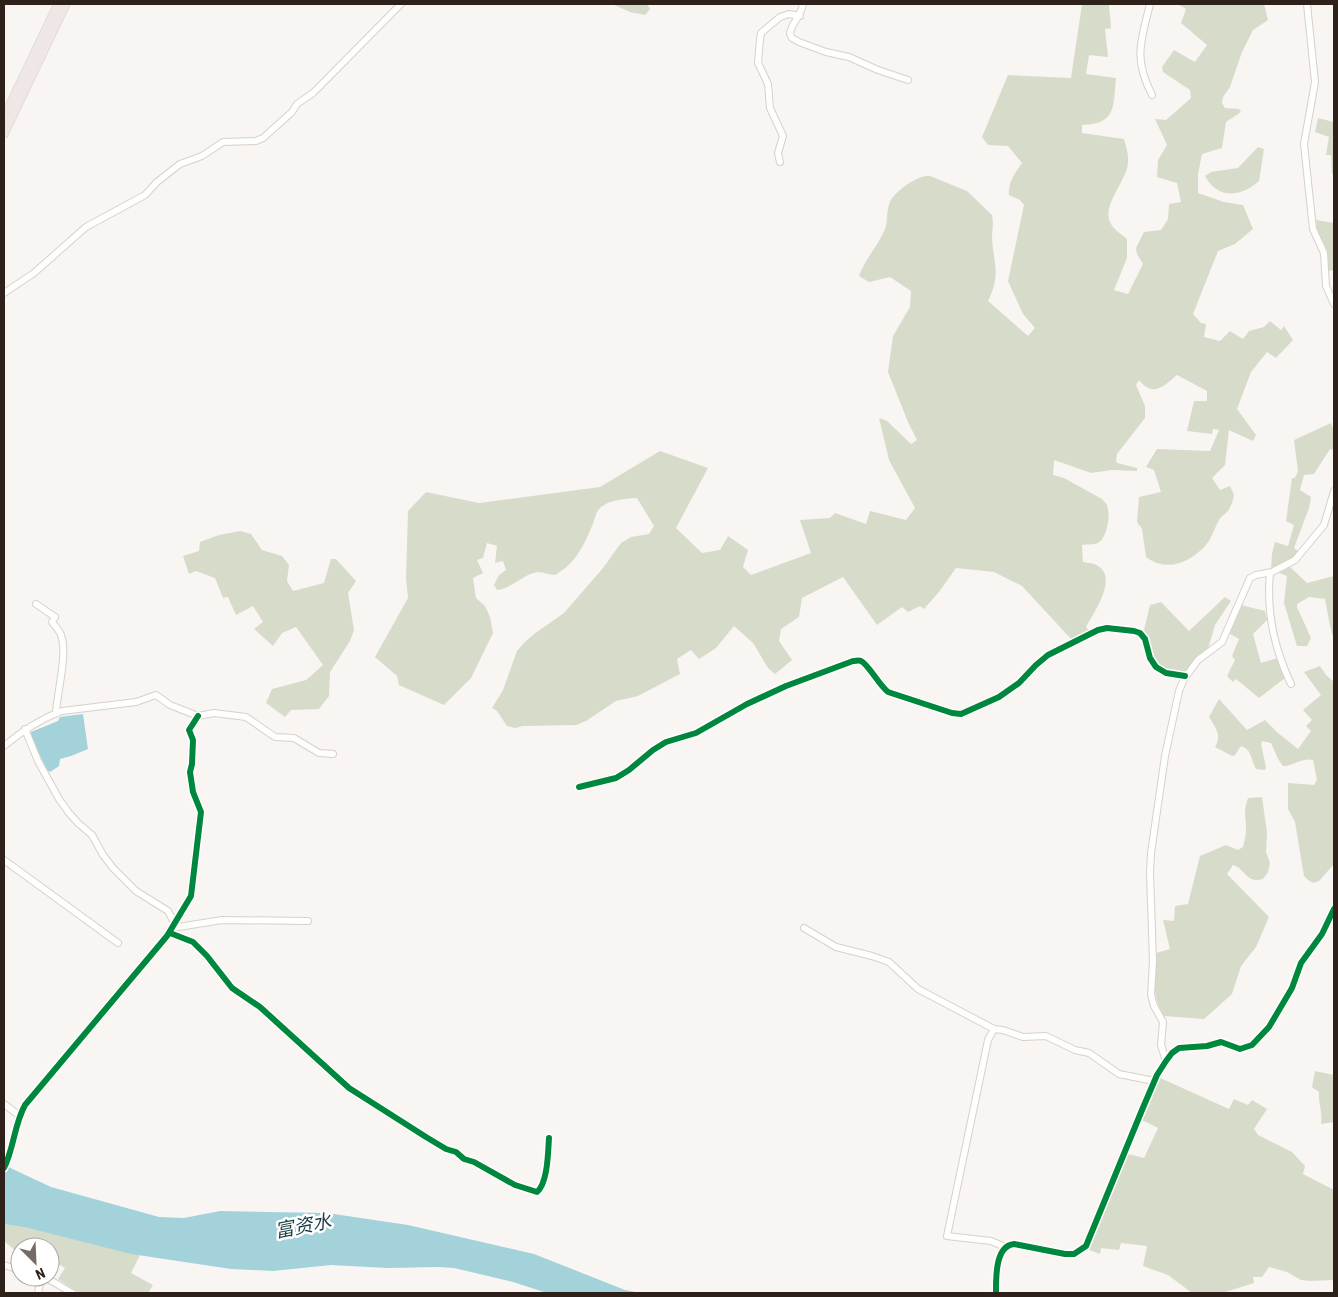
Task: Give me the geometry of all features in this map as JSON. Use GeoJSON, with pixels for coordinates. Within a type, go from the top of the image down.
{"type":"FeatureCollection","features":[{"type":"Feature","properties":{"kind":"main road"},"geometry":{"type":"LineString","coordinates":[[4,117],[58,4]]}},
{"type":"Feature","properties":{"kind":"main road"},"geometry":{"type":"LineString","coordinates":[[4,134],[66,4]]}},
{"type":"Feature","properties":{"kind":"street"},"geometry":{"type":"LineString","coordinates":[[4,292],[34,273],[86,227],[145,195],[157,182],[180,164],[202,156],[223,142],[256,141],[266,136],[401,4]]}},
{"type":"Feature","properties":{"kind":"street"},"geometry":{"type":"LineString","coordinates":[[803,4],[800,16],[791,28],[790,34],[795,40],[826,52],[849,57],[878,70],[908,80]]}},
{"type":"Feature","properties":{"kind":"street"},"geometry":{"type":"LineString","coordinates":[[1150,4],[1139,50],[1142,71],[1152,95]]}},
{"type":"Feature","properties":{"kind":"street"},"geometry":{"type":"LineString","coordinates":[[1307,4],[1315,82],[1304,144],[1313,229],[1324,253],[1326,286],[1334,304]]}},
{"type":"Feature","properties":{"kind":"street"},"geometry":{"type":"LineString","coordinates":[[780,162],[778,153],[783,136],[770,108],[768,84],[758,63],[760,39],[761,33],[780,17],[788,14],[800,16]]}},
{"type":"Feature","properties":{"kind":"street"},"geometry":{"type":"LineString","coordinates":[[1166,1061],[1161,1045],[1163,1022],[1154,1006],[1151,995],[1153,961],[1151,853],[1166,756],[1180,691],[1185,676],[1198,660],[1222,642],[1248,580],[1256,575],[1270,573],[1295,560],[1323,527],[1334,491]]}},
{"type":"Feature","properties":{"kind":"street"},"geometry":{"type":"LineString","coordinates":[[1270,573],[1268,595],[1270,622],[1280,657],[1291,684]]}},
{"type":"Feature","properties":{"kind":"street"},"geometry":{"type":"LineString","coordinates":[[36,604],[55,617],[52,622],[60,633],[62,640],[62,666],[56,713]]}},
{"type":"Feature","properties":{"kind":"street"},"geometry":{"type":"LineString","coordinates":[[579,787],[616,778],[666,742],[696,733],[747,704],[786,686],[853,661],[864,663],[888,692],[956,714],[986,704],[999,697],[1019,683],[1045,657],[1103,628],[1140,633],[1145,640],[1150,658],[1156,667],[1166,673],[1185,676]]}},
{"type":"Feature","properties":{"kind":"street"},"geometry":{"type":"LineString","coordinates":[[4,746],[25,729],[56,713],[136,702],[156,695],[170,705],[198,716],[214,713],[246,717],[275,737],[294,738],[319,753],[333,754]]}},
{"type":"Feature","properties":{"kind":"street"},"geometry":{"type":"LineString","coordinates":[[5,1166],[20,1116],[33,1095],[172,928],[192,896],[201,812],[193,792],[190,772],[192,740],[189,730],[198,716]]}},
{"type":"Feature","properties":{"kind":"street"},"geometry":{"type":"LineString","coordinates":[[25,729],[38,761],[59,799],[78,823],[92,835],[113,868],[136,891],[166,910],[172,928],[192,942],[207,956],[232,988],[260,1007],[349,1088],[446,1149],[456,1152],[464,1159],[474,1162],[515,1186],[537,1192],[542,1187],[549,1138]]}},
{"type":"Feature","properties":{"kind":"street"},"geometry":{"type":"LineString","coordinates":[[4,860],[118,942]]}},
{"type":"Feature","properties":{"kind":"street"},"geometry":{"type":"LineString","coordinates":[[996,1293],[1000,1254],[1005,1247],[1014,1244],[1074,1254],[1086,1246],[1154,1082],[1166,1061],[1179,1048],[1207,1046],[1221,1042],[1240,1049],[1252,1045],[1269,1027],[1292,988],[1300,963],[1322,934],[1334,909]]}},
{"type":"Feature","properties":{"kind":"street"},"geometry":{"type":"LineString","coordinates":[[172,928],[222,920],[308,921]]}},
{"type":"Feature","properties":{"kind":"street"},"geometry":{"type":"LineString","coordinates":[[804,928],[836,947],[889,962],[918,989],[994,1029],[1023,1037],[1046,1036],[1075,1050],[1089,1053],[1119,1074],[1154,1082]]}},
{"type":"Feature","properties":{"kind":"street"},"geometry":{"type":"LineString","coordinates":[[994,1029],[988,1040],[947,1236],[991,1241],[1005,1247]]}},
{"type":"Feature","properties":{"kind":"street"},"geometry":{"type":"LineString","coordinates":[[4,1104],[20,1116]]}},
{"type":"Feature","properties":{"kind":"street"},"geometry":{"type":"LineString","coordinates":[[60,1286],[72,1293]]}},
{"type":"Feature","properties":{"kind":"green space"},"geometry":{"type":"Polygon","coordinates":[[[612,4],[647,4],[650,9],[645,15],[630,12],[612,4]]]}},
{"type":"Feature","properties":{"kind":"green space"},"geometry":{"type":"Polygon","coordinates":[[[1082,4],[1109,4],[1111,28],[1105,29],[1108,57],[1089,55],[1086,74],[1116,78],[1113,105],[1111,112],[1102,121],[1082,125],[1082,133],[1124,139],[1128,154],[1127,170],[1112,200],[1108,215],[1113,227],[1127,239],[1127,258],[1114,290],[1128,294],[1143,264],[1136,248],[1144,232],[1161,230],[1168,219],[1169,204],[1181,202],[1177,183],[1157,177],[1158,160],[1167,145],[1155,119],[1166,120],[1191,98],[1190,90],[1163,72],[1162,67],[1174,50],[1195,62],[1207,45],[1181,23],[1186,9],[1177,4],[1264,4],[1268,20],[1253,30],[1242,52],[1230,87],[1223,97],[1222,103],[1225,108],[1239,109],[1241,112],[1226,122],[1222,148],[1202,154],[1198,174],[1198,193],[1224,202],[1243,205],[1253,229],[1235,244],[1218,251],[1193,314],[1201,323],[1206,324],[1204,337],[1220,341],[1230,331],[1243,339],[1249,331],[1264,327],[1270,321],[1281,330],[1284,326],[1293,340],[1276,358],[1267,352],[1251,372],[1237,409],[1256,435],[1253,441],[1229,430],[1225,465],[1212,478],[1220,490],[1230,486],[1234,497],[1230,508],[1220,519],[1209,541],[1203,548],[1180,563],[1172,565],[1154,562],[1146,557],[1142,529],[1137,522],[1139,497],[1161,492],[1154,470],[1146,467],[1157,449],[1210,451],[1219,430],[1213,429],[1212,434],[1187,431],[1194,401],[1207,401],[1207,391],[1177,375],[1163,386],[1154,389],[1144,385],[1139,380],[1136,385],[1145,406],[1145,418],[1117,454],[1116,460],[1117,463],[1137,468],[1137,471],[1112,470],[1091,473],[1054,460],[1053,475],[1064,478],[1102,499],[1108,508],[1107,528],[1101,541],[1096,544],[1082,545],[1083,562],[1096,565],[1104,571],[1106,579],[1103,596],[1086,627],[1090,632],[1072,640],[1022,586],[994,572],[956,568],[924,609],[920,606],[908,612],[902,607],[877,625],[843,577],[802,598],[799,617],[781,629],[779,641],[792,660],[775,674],[768,668],[753,643],[734,626],[716,648],[699,659],[691,650],[677,659],[680,674],[638,696],[616,701],[586,721],[576,725],[523,726],[515,728],[507,726],[497,711],[492,708],[503,690],[517,651],[534,634],[564,613],[603,568],[621,543],[631,537],[649,534],[654,526],[637,498],[613,501],[600,508],[586,541],[578,554],[568,566],[555,575],[540,572],[533,573],[503,589],[497,590],[494,585],[499,575],[506,570],[503,561],[495,563],[497,546],[487,543],[483,558],[477,560],[483,573],[473,578],[476,598],[485,606],[490,617],[493,633],[471,678],[444,705],[399,685],[397,676],[375,657],[408,598],[406,579],[408,511],[426,492],[479,503],[600,487],[660,451],[708,468],[676,528],[702,553],[720,550],[728,536],[748,550],[743,567],[751,575],[811,553],[800,520],[830,518],[835,513],[866,524],[870,511],[906,520],[915,508],[889,460],[879,418],[887,421],[911,444],[917,440],[888,372],[893,336],[910,307],[911,291],[890,277],[869,282],[859,276],[885,229],[887,212],[892,198],[914,181],[930,176],[967,191],[992,215],[992,239],[996,277],[988,301],[1028,336],[1035,328],[1023,314],[1008,281],[1024,205],[1020,200],[1009,195],[1009,190],[1012,178],[1022,163],[1008,146],[988,145],[982,137],[1008,75],[1071,78],[1082,4]]]}},
{"type":"Feature","properties":{"kind":"green space"},"geometry":{"type":"Polygon","coordinates":[[[1318,118],[1334,122],[1334,174],[1332,174],[1331,155],[1326,155],[1329,137],[1315,132],[1318,118]]]}},
{"type":"Feature","properties":{"kind":"green space"},"geometry":{"type":"Polygon","coordinates":[[[1258,147],[1264,149],[1259,181],[1237,193],[1223,192],[1210,184],[1205,176],[1211,172],[1238,168],[1258,147]]]}},
{"type":"Feature","properties":{"kind":"green space"},"geometry":{"type":"Polygon","coordinates":[[[1316,220],[1334,223],[1334,270],[1328,271],[1327,250],[1317,233],[1316,220]]]}},
{"type":"Feature","properties":{"kind":"green space"},"geometry":{"type":"Polygon","coordinates":[[[1331,423],[1334,431],[1334,450],[1330,449],[1314,474],[1304,475],[1300,490],[1311,497],[1309,508],[1294,548],[1298,551],[1291,559],[1271,570],[1275,542],[1288,546],[1294,525],[1286,521],[1292,478],[1295,478],[1298,471],[1294,440],[1331,423]]]}},
{"type":"Feature","properties":{"kind":"green space"},"geometry":{"type":"Polygon","coordinates":[[[240,531],[251,534],[262,550],[282,556],[289,565],[287,581],[293,591],[324,583],[331,559],[336,559],[356,581],[348,593],[354,630],[350,641],[330,672],[329,696],[319,709],[291,710],[285,717],[266,703],[272,689],[306,680],[323,665],[296,627],[282,633],[273,646],[254,629],[263,622],[253,606],[236,615],[228,597],[223,598],[215,578],[196,571],[189,574],[183,556],[199,551],[200,542],[219,535],[240,531]]]}},
{"type":"Feature","properties":{"kind":"green space"},"geometry":{"type":"Polygon","coordinates":[[[1290,567],[1307,583],[1334,576],[1334,640],[1325,599],[1309,597],[1297,604],[1297,607],[1311,638],[1307,646],[1297,646],[1284,603],[1287,576],[1279,573],[1290,567]]]}},
{"type":"Feature","properties":{"kind":"green space"},"geometry":{"type":"Polygon","coordinates":[[[1225,597],[1231,601],[1215,625],[1208,649],[1197,657],[1184,673],[1159,668],[1152,657],[1144,630],[1150,605],[1161,602],[1189,631],[1225,597]]]}},
{"type":"Feature","properties":{"kind":"green space"},"geometry":{"type":"Polygon","coordinates":[[[1241,605],[1265,611],[1267,620],[1253,634],[1261,663],[1278,658],[1285,678],[1259,698],[1236,679],[1233,682],[1227,676],[1235,660],[1232,656],[1239,639],[1230,634],[1241,605]]]}},
{"type":"Feature","properties":{"kind":"green space"},"geometry":{"type":"Polygon","coordinates":[[[1320,666],[1334,682],[1334,864],[1319,881],[1313,883],[1304,876],[1295,822],[1288,809],[1288,783],[1314,785],[1317,780],[1313,760],[1309,759],[1283,766],[1271,743],[1262,741],[1266,767],[1265,770],[1256,769],[1249,752],[1245,748],[1241,746],[1235,755],[1232,756],[1215,747],[1218,736],[1216,728],[1209,717],[1219,699],[1247,730],[1265,720],[1298,749],[1311,731],[1306,726],[1312,720],[1303,710],[1321,695],[1304,672],[1320,666]]]}},
{"type":"Feature","properties":{"kind":"green space"},"geometry":{"type":"Polygon","coordinates":[[[1262,797],[1267,832],[1266,852],[1270,863],[1268,872],[1263,879],[1257,880],[1249,878],[1233,865],[1227,874],[1269,917],[1256,947],[1241,966],[1232,994],[1204,1019],[1164,1016],[1157,1001],[1154,978],[1156,953],[1170,949],[1163,920],[1174,921],[1175,906],[1188,904],[1200,856],[1226,845],[1238,850],[1243,847],[1246,832],[1246,803],[1248,798],[1262,797]]]}},
{"type":"Feature","properties":{"kind":"green space"},"geometry":{"type":"Polygon","coordinates":[[[1315,1071],[1334,1075],[1334,1122],[1321,1124],[1319,1092],[1312,1087],[1315,1071]]]}},
{"type":"Feature","properties":{"kind":"green space"},"geometry":{"type":"Polygon","coordinates":[[[1158,1077],[1229,1109],[1234,1099],[1248,1105],[1252,1100],[1267,1109],[1254,1129],[1258,1135],[1292,1152],[1305,1166],[1303,1174],[1334,1190],[1334,1280],[1301,1280],[1287,1272],[1269,1267],[1262,1277],[1253,1277],[1254,1283],[1222,1293],[1192,1293],[1168,1275],[1143,1266],[1147,1246],[1121,1243],[1119,1250],[1101,1248],[1100,1254],[1089,1250],[1128,1154],[1144,1158],[1158,1128],[1140,1119],[1158,1077]]]}},
{"type":"Feature","properties":{"kind":"green space"},"geometry":{"type":"Polygon","coordinates":[[[4,1224],[140,1255],[131,1273],[153,1285],[148,1293],[79,1293],[60,1280],[60,1276],[65,1268],[60,1265],[60,1237],[10,1237],[10,1246],[4,1241],[4,1224]]]}},
{"type":"Feature","properties":{"kind":"water"},"geometry":{"type":"Polygon","coordinates":[[[83,714],[88,749],[60,759],[59,766],[50,772],[47,770],[31,737],[31,732],[58,721],[60,717],[83,714]]]}},
{"type":"Feature","properties":{"kind":"water","name":"富资水"},"geometry":{"type":"Polygon","coordinates":[[[4,1165],[51,1187],[159,1217],[184,1218],[220,1211],[327,1213],[408,1225],[534,1254],[625,1290],[640,1293],[547,1293],[513,1282],[454,1268],[387,1268],[331,1265],[273,1271],[231,1269],[131,1254],[28,1228],[4,1224],[4,1165]]]}},
{"type":"Feature","properties":{"kind":"cycle path"},"geometry":{"type":"LineString","coordinates":[[579,787],[616,778],[666,742],[696,733],[747,704],[786,686],[853,661],[864,663],[888,692],[952,713],[961,714],[999,697],[1019,683],[1048,655],[1098,630],[1107,628],[1140,633],[1145,639],[1150,658],[1156,667],[1166,673],[1185,676]]}},
{"type":"Feature","properties":{"kind":"cycle path"},"geometry":{"type":"LineString","coordinates":[[4,1168],[10,1153],[18,1120],[25,1105],[167,936],[191,896],[201,812],[193,792],[190,772],[193,740],[189,730],[198,716]]}},
{"type":"Feature","properties":{"kind":"cycle path"},"geometry":{"type":"LineString","coordinates":[[996,1293],[996,1279],[1000,1256],[1008,1246],[1014,1244],[1065,1254],[1074,1254],[1086,1246],[1157,1075],[1166,1061],[1179,1048],[1207,1046],[1221,1042],[1240,1049],[1252,1045],[1269,1027],[1292,988],[1301,963],[1322,934],[1334,909]]}},
{"type":"Feature","properties":{"kind":"cycle path"},"geometry":{"type":"LineString","coordinates":[[170,933],[193,942],[207,956],[232,988],[260,1007],[349,1088],[446,1149],[456,1152],[464,1159],[474,1162],[515,1185],[537,1192],[541,1188],[545,1174],[549,1138]]}}]}
